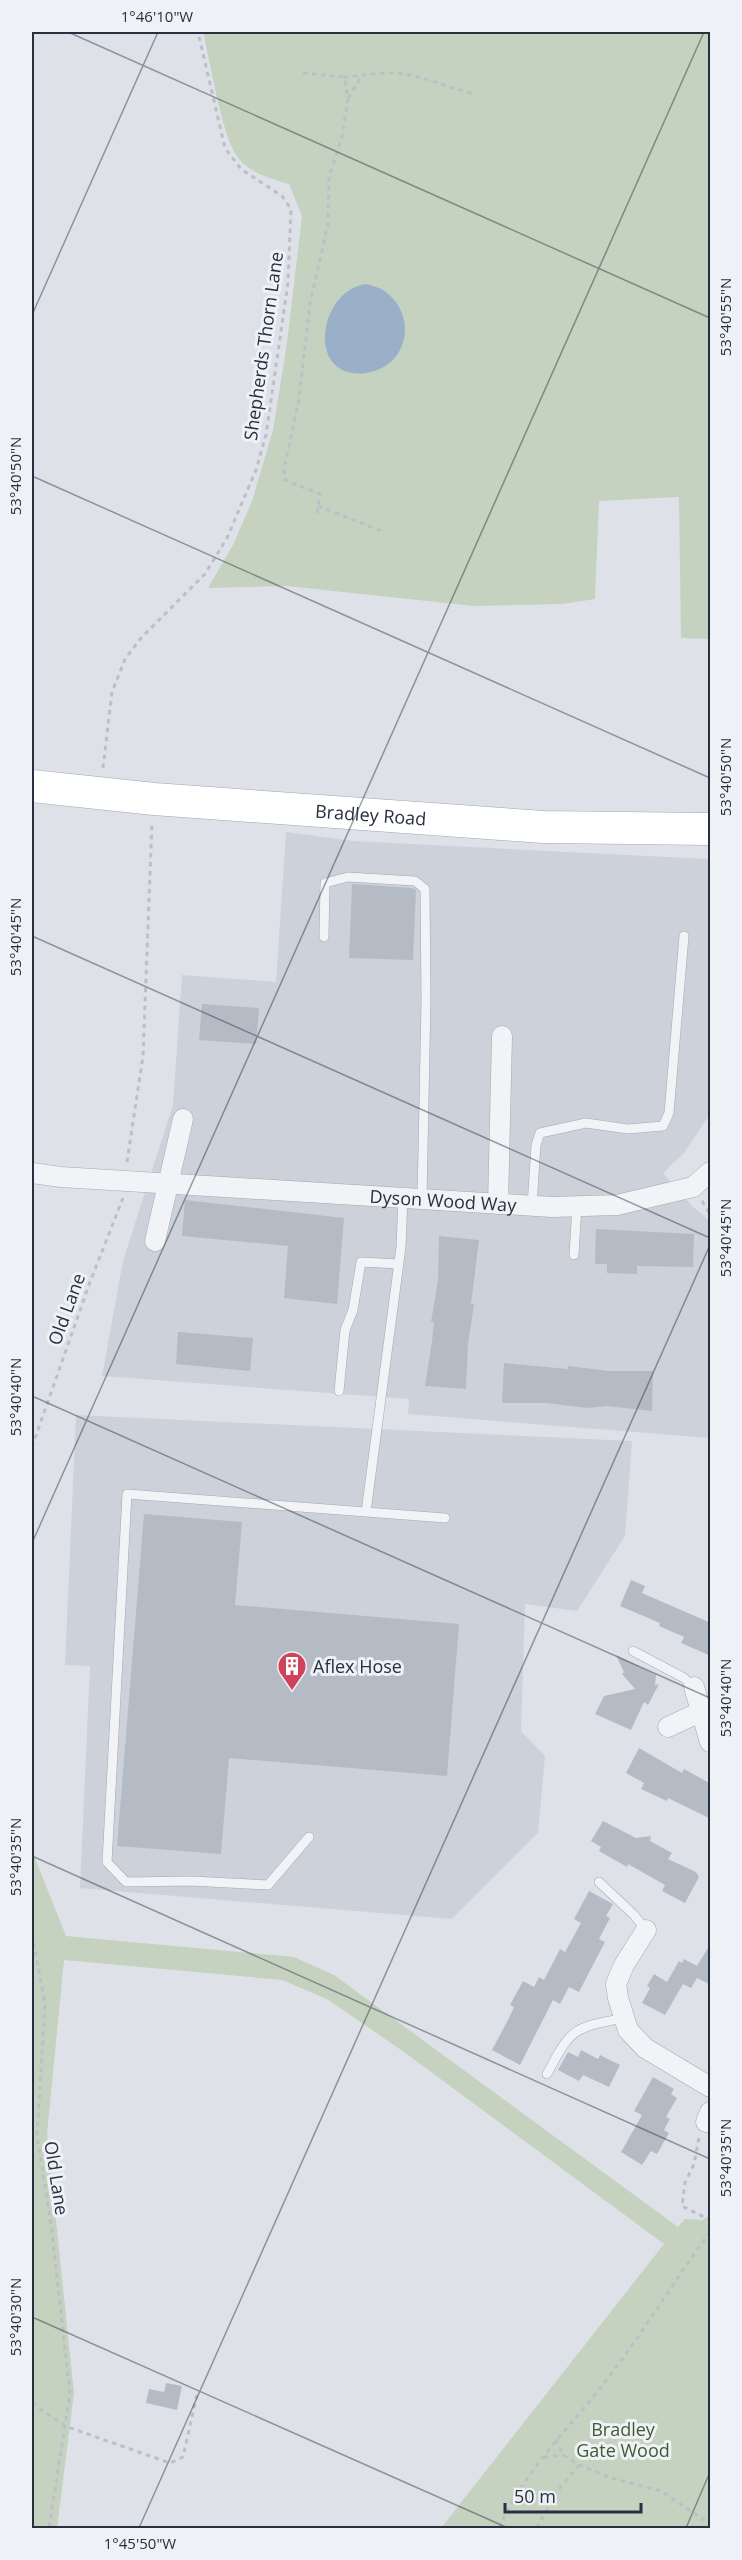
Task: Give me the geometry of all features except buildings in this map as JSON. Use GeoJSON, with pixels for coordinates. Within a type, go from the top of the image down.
{"type":"FeatureCollection","features":[{"type":"Feature","properties":{"kind":"main road","name":"Bradley Road"},"geometry":{"type":"LineString","coordinates":[[32,785],[101,795],[543,826],[711,829]]}},
{"type":"Feature","properties":{"kind":"street"},"geometry":{"type":"LineString","coordinates":[[498,1203],[502,1036]]}},
{"type":"Feature","properties":{"kind":"street"},"geometry":{"type":"LineString","coordinates":[[155,1241],[183,1119]]}},
{"type":"Feature","properties":{"kind":"street","name":"Dyson Wood Way"},"geometry":{"type":"LineString","coordinates":[[32,1173],[168,1184],[532,1206],[577,1206],[617,1205],[693,1187],[711,1172]]}},
{"type":"Feature","properties":{"kind":"street"},"geometry":{"type":"LineString","coordinates":[[694,1687],[711,1742]]}},
{"type":"Feature","properties":{"kind":"street"},"geometry":{"type":"LineString","coordinates":[[668,1727],[700,1712]]}},
{"type":"Feature","properties":{"kind":"street"},"geometry":{"type":"LineString","coordinates":[[646,1930],[624,1965],[616,1984],[628,2030],[645,2048],[711,2087]]}},
{"type":"Feature","properties":{"kind":"lane"},"geometry":{"type":"LineString","coordinates":[[324,937],[325,883],[348,877],[415,881],[425,889],[426,1001],[412,1198],[399,1263],[366,1512]]}},
{"type":"Feature","properties":{"kind":"lane"},"geometry":{"type":"LineString","coordinates":[[532,1206],[536,1145],[540,1133],[586,1123],[628,1129],[663,1126],[669,1113],[684,936]]}},
{"type":"Feature","properties":{"kind":"lane"},"geometry":{"type":"LineString","coordinates":[[574,1255],[577,1206]]}},
{"type":"Feature","properties":{"kind":"lane"},"geometry":{"type":"LineString","coordinates":[[339,1391],[345,1330],[353,1310],[361,1262],[399,1263]]}},
{"type":"Feature","properties":{"kind":"lane"},"geometry":{"type":"LineString","coordinates":[[309,1836],[268,1885],[191,1881],[126,1882],[107,1862],[127,1494],[445,1518]]}},
{"type":"Feature","properties":{"kind":"lane"},"geometry":{"type":"LineString","coordinates":[[633,1652],[684,1678],[694,1687]]}},
{"type":"Feature","properties":{"kind":"lane"},"geometry":{"type":"LineString","coordinates":[[599,1882],[634,1915],[646,1930]]}},
{"type":"Feature","properties":{"kind":"lane"},"geometry":{"type":"LineString","coordinates":[[547,2074],[561,2047],[574,2032],[585,2026],[624,2018]]}},
{"type":"Feature","properties":{"kind":"path","name":"Shepherds Thorn Lane"},"geometry":{"type":"LineString","coordinates":[[101,795],[112,692],[125,660],[141,638],[205,574],[227,538],[256,470],[266,435],[288,283],[291,209],[282,196],[241,169],[225,148],[198,32]]}},
{"type":"Feature","properties":{"kind":"path"},"geometry":{"type":"LineString","coordinates":[[303,74],[344,77],[394,73],[430,79],[453,89],[475,94]]}},
{"type":"Feature","properties":{"kind":"path"},"geometry":{"type":"LineString","coordinates":[[348,99],[362,76]]}},
{"type":"Feature","properties":{"kind":"path"},"geometry":{"type":"LineString","coordinates":[[317,514],[321,495],[285,480],[284,469],[299,399],[310,303],[328,224],[328,177],[342,136],[348,99],[344,77]]}},
{"type":"Feature","properties":{"kind":"path"},"geometry":{"type":"LineString","coordinates":[[318,506],[384,532]]}},
{"type":"Feature","properties":{"kind":"path","name":"Old Lane"},"geometry":{"type":"LineString","coordinates":[[32,1447],[90,1282],[123,1198],[143,1056],[154,799]]}},
{"type":"Feature","properties":{"kind":"path","name":"Old Lane"},"geometry":{"type":"LineString","coordinates":[[32,1934],[45,2004],[37,2136],[51,2224],[69,2394],[49,2529]]}},
{"type":"Feature","properties":{"kind":"path"},"geometry":{"type":"LineString","coordinates":[[708,2117],[697,2144],[694,2164],[685,2182],[682,2206],[711,2220]]}},
{"type":"Feature","properties":{"kind":"path"},"geometry":{"type":"LineString","coordinates":[[499,2529],[507,2508],[556,2439],[611,2375],[711,2232]]}},
{"type":"Feature","properties":{"kind":"path"},"geometry":{"type":"LineString","coordinates":[[32,2403],[65,2426],[170,2463],[183,2457],[197,2394]]}},
{"type":"Feature","properties":{"kind":"path"},"geometry":{"type":"LineString","coordinates":[[556,2439],[563,2455],[579,2465],[611,2478],[661,2491],[711,2524]]}},
{"type":"Feature","properties":{"kind":"path"},"geometry":{"type":"LineString","coordinates":[[544,2457],[563,2455]]}},
{"type":"Feature","properties":{"kind":"path"},"geometry":{"type":"LineString","coordinates":[[537,2529],[555,2494],[579,2465]]}},
{"type":"Feature","properties":{"kind":"shaded area"},"geometry":{"type":"Polygon","coordinates":[[[286,832],[353,841],[707,859],[710,861],[710,1114],[684,1153],[663,1173],[691,1205],[710,1221],[710,1438],[408,1414],[409,1399],[102,1376],[123,1261],[173,1105],[182,975],[276,982],[286,832]]]}},
{"type":"Feature","properties":{"kind":"shaded area"},"geometry":{"type":"Polygon","coordinates":[[[76,1415],[632,1441],[625,1536],[577,1611],[525,1604],[521,1731],[545,1756],[538,1833],[452,1919],[80,1888],[90,1666],[65,1665],[76,1415]]]}},
{"type":"Feature","properties":{"kind":"green space"},"geometry":{"type":"Polygon","coordinates":[[[203,32],[710,32],[710,639],[681,638],[679,497],[599,501],[595,599],[562,604],[474,606],[287,586],[208,588],[234,543],[252,501],[273,430],[287,343],[302,216],[289,184],[250,169],[240,160],[234,150],[217,99],[203,32]]]}},
{"type":"Feature","properties":{"kind":"green space","name":"Bradley Gate Wood"},"geometry":{"type":"Polygon","coordinates":[[[32,1851],[66,1936],[294,1957],[334,1975],[678,2227],[685,2219],[703,2220],[710,2215],[710,2528],[441,2528],[664,2244],[404,2052],[327,1999],[282,1980],[64,1960],[47,2134],[74,2393],[57,2528],[32,2528],[32,1851]]]}},
{"type":"Feature","properties":{"kind":"water"},"geometry":{"type":"Polygon","coordinates":[[[366,284],[385,291],[399,306],[404,322],[404,339],[397,355],[384,367],[366,373],[347,372],[334,363],[327,350],[325,334],[329,317],[337,302],[349,290],[366,284]]]}},
{"type":"Feature","properties":{"kind":"place","name":"Aflex Hose"},"geometry":{"type":"Point","coordinates":[292,1692]}}]}
